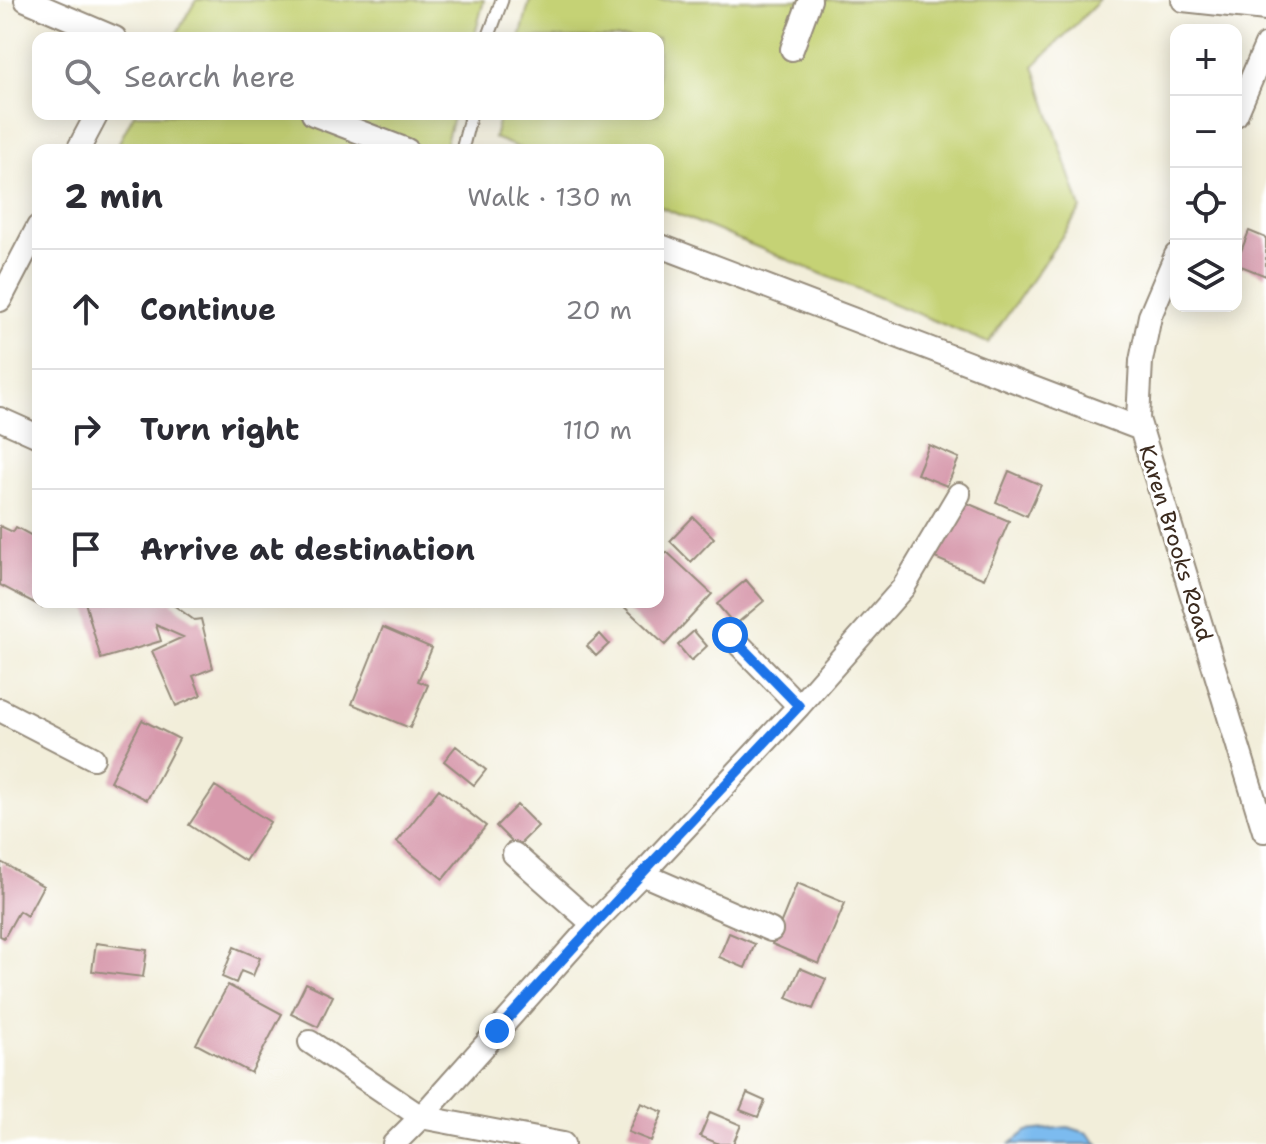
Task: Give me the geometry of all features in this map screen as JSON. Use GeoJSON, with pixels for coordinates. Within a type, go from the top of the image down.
{"type":"FeatureCollection","features":[{"type":"Feature","properties":{"kind":"street"},"geometry":{"type":"LineString","coordinates":[[26,0],[101,32]]}},
{"type":"Feature","properties":{"kind":"street"},"geometry":{"type":"LineString","coordinates":[[792,49],[810,0]]}},
{"type":"Feature","properties":{"kind":"street"},"geometry":{"type":"LineString","coordinates":[[1183,0],[1266,9]]}},
{"type":"Feature","properties":{"kind":"street"},"geometry":{"type":"LineString","coordinates":[[1242,101],[1266,45]]}},
{"type":"Feature","properties":{"kind":"street"},"geometry":{"type":"LineString","coordinates":[[81,144],[94,120]]}},
{"type":"Feature","properties":{"kind":"street"},"geometry":{"type":"LineString","coordinates":[[329,120],[391,144]]}},
{"type":"Feature","properties":{"kind":"street"},"geometry":{"type":"LineString","coordinates":[[0,300],[32,239]]}},
{"type":"Feature","properties":{"kind":"street"},"geometry":{"type":"LineString","coordinates":[[664,247],[1141,429]]}},
{"type":"Feature","properties":{"kind":"street","name":"Karen Brooks Road"},"geometry":{"type":"LineString","coordinates":[[1170,269],[1150,316],[1141,361],[1138,419],[1265,833]]}},
{"type":"Feature","properties":{"kind":"street"},"geometry":{"type":"LineString","coordinates":[[0,419],[32,433]]}},
{"type":"Feature","properties":{"kind":"street"},"geometry":{"type":"LineString","coordinates":[[394,1144],[593,924],[799,706],[903,588],[959,494]]}},
{"type":"Feature","properties":{"kind":"street"},"geometry":{"type":"LineString","coordinates":[[730,635],[799,706]]}},
{"type":"Feature","properties":{"kind":"street"},"geometry":{"type":"LineString","coordinates":[[0,710],[93,758]]}},
{"type":"Feature","properties":{"kind":"street"},"geometry":{"type":"LineString","coordinates":[[514,854],[593,924]]}},
{"type":"Feature","properties":{"kind":"street"},"geometry":{"type":"LineString","coordinates":[[642,874],[771,930]]}},
{"type":"Feature","properties":{"kind":"street"},"geometry":{"type":"LineString","coordinates":[[310,1042],[421,1117],[563,1144]]}},
{"type":"Feature","properties":{"kind":"lane"},"geometry":{"type":"LineString","coordinates":[[490,32],[502,0]]}},
{"type":"Feature","properties":{"kind":"lane"},"geometry":{"type":"LineString","coordinates":[[464,144],[470,120]]}},
{"type":"Feature","properties":{"kind":"green space"},"geometry":{"type":"Polygon","coordinates":[[[196,0],[484,0],[476,32],[177,32],[196,0]]]}},
{"type":"Feature","properties":{"kind":"green space"},"geometry":{"type":"Polygon","coordinates":[[[530,0],[1100,0],[1034,66],[1081,209],[988,343],[664,208],[664,144],[509,144],[494,138],[498,120],[664,120],[664,32],[522,32],[530,0]]]}},
{"type":"Feature","properties":{"kind":"green space"},"geometry":{"type":"Polygon","coordinates":[[[131,120],[452,120],[446,144],[118,144],[131,120]]]}},
{"type":"Feature","properties":{"kind":"water"},"geometry":{"type":"Polygon","coordinates":[[[1068,1127],[1087,1133],[1098,1144],[1010,1144],[1027,1131],[1068,1127]]]}},
{"type":"Feature","properties":{"kind":"building"},"geometry":{"type":"Polygon","coordinates":[[[1249,231],[1266,238],[1266,276],[1242,266],[1242,249],[1249,231]]]}},
{"type":"Feature","properties":{"kind":"building"},"geometry":{"type":"Polygon","coordinates":[[[929,445],[959,458],[947,486],[917,474],[929,445]]]}},
{"type":"Feature","properties":{"kind":"building"},"geometry":{"type":"Polygon","coordinates":[[[1009,471],[1041,485],[1027,516],[996,502],[1009,471]]]}},
{"type":"Feature","properties":{"kind":"building"},"geometry":{"type":"Polygon","coordinates":[[[960,500],[1009,521],[984,579],[935,558],[960,500]]]}},
{"type":"Feature","properties":{"kind":"building"},"geometry":{"type":"Polygon","coordinates":[[[693,517],[714,538],[691,562],[670,541],[693,517]]]}},
{"type":"Feature","properties":{"kind":"building"},"geometry":{"type":"Polygon","coordinates":[[[0,526],[13,532],[16,527],[32,536],[32,602],[0,585],[0,526]]]}},
{"type":"Feature","properties":{"kind":"building"},"geometry":{"type":"Polygon","coordinates":[[[667,552],[712,594],[665,645],[625,608],[664,608],[664,555],[667,552]]]}},
{"type":"Feature","properties":{"kind":"building"},"geometry":{"type":"Polygon","coordinates":[[[746,580],[764,601],[735,625],[717,604],[746,580]]]}},
{"type":"Feature","properties":{"kind":"building"},"geometry":{"type":"Polygon","coordinates":[[[87,608],[178,608],[194,620],[201,619],[213,668],[193,676],[201,695],[176,706],[152,651],[183,637],[156,625],[161,641],[101,659],[87,608]]]}},
{"type":"Feature","properties":{"kind":"building"},"geometry":{"type":"Polygon","coordinates":[[[383,627],[432,648],[418,681],[428,685],[410,728],[352,704],[383,627]]]}},
{"type":"Feature","properties":{"kind":"building"},"geometry":{"type":"Polygon","coordinates":[[[694,631],[707,646],[691,661],[678,645],[694,631]]]}},
{"type":"Feature","properties":{"kind":"building"},"geometry":{"type":"Polygon","coordinates":[[[600,634],[609,644],[596,656],[587,646],[600,634]]]}},
{"type":"Feature","properties":{"kind":"building"},"geometry":{"type":"Polygon","coordinates":[[[142,720],[179,739],[147,800],[110,781],[142,720]]]}},
{"type":"Feature","properties":{"kind":"building"},"geometry":{"type":"Polygon","coordinates":[[[456,746],[486,770],[474,785],[444,761],[456,746]]]}},
{"type":"Feature","properties":{"kind":"building"},"geometry":{"type":"Polygon","coordinates":[[[215,786],[270,822],[245,861],[189,825],[215,786]]]}},
{"type":"Feature","properties":{"kind":"building"},"geometry":{"type":"Polygon","coordinates":[[[439,789],[486,826],[443,879],[397,842],[439,789]]]}},
{"type":"Feature","properties":{"kind":"building"},"geometry":{"type":"Polygon","coordinates":[[[517,805],[538,826],[517,847],[496,826],[517,805]]]}},
{"type":"Feature","properties":{"kind":"building"},"geometry":{"type":"Polygon","coordinates":[[[1,862],[43,886],[27,916],[19,911],[4,938],[0,936],[1,862]]]}},
{"type":"Feature","properties":{"kind":"building"},"geometry":{"type":"Polygon","coordinates":[[[797,883],[845,903],[819,964],[772,944],[797,883]]]}},
{"type":"Feature","properties":{"kind":"building"},"geometry":{"type":"Polygon","coordinates":[[[729,933],[755,944],[745,968],[719,957],[729,933]]]}},
{"type":"Feature","properties":{"kind":"building"},"geometry":{"type":"Polygon","coordinates":[[[96,943],[147,950],[143,977],[92,971],[96,943]]]}},
{"type":"Feature","properties":{"kind":"building"},"geometry":{"type":"Polygon","coordinates":[[[234,947],[260,958],[253,976],[241,971],[236,983],[222,977],[234,947]]]}},
{"type":"Feature","properties":{"kind":"building"},"geometry":{"type":"Polygon","coordinates":[[[800,968],[826,979],[813,1009],[787,998],[800,968]]]}},
{"type":"Feature","properties":{"kind":"building"},"geometry":{"type":"Polygon","coordinates":[[[306,983],[333,996],[318,1027],[291,1014],[306,983]]]}},
{"type":"Feature","properties":{"kind":"building"},"geometry":{"type":"Polygon","coordinates":[[[228,985],[282,1014],[251,1073],[196,1044],[228,985]]]}},
{"type":"Feature","properties":{"kind":"building"},"geometry":{"type":"Polygon","coordinates":[[[747,1093],[765,1101],[758,1117],[740,1110],[747,1093]]]}},
{"type":"Feature","properties":{"kind":"building"},"geometry":{"type":"Polygon","coordinates":[[[641,1103],[663,1112],[651,1141],[628,1132],[641,1103]]]}},
{"type":"Feature","properties":{"kind":"building"},"geometry":{"type":"Polygon","coordinates":[[[710,1112],[741,1125],[733,1144],[719,1144],[700,1136],[710,1112]]]}},
{"type":"Feature","properties":{"kind":"route"},"geometry":{"type":"LineString","coordinates":[[497,1031],[593,924],[799,706],[730,635]]}}]}
